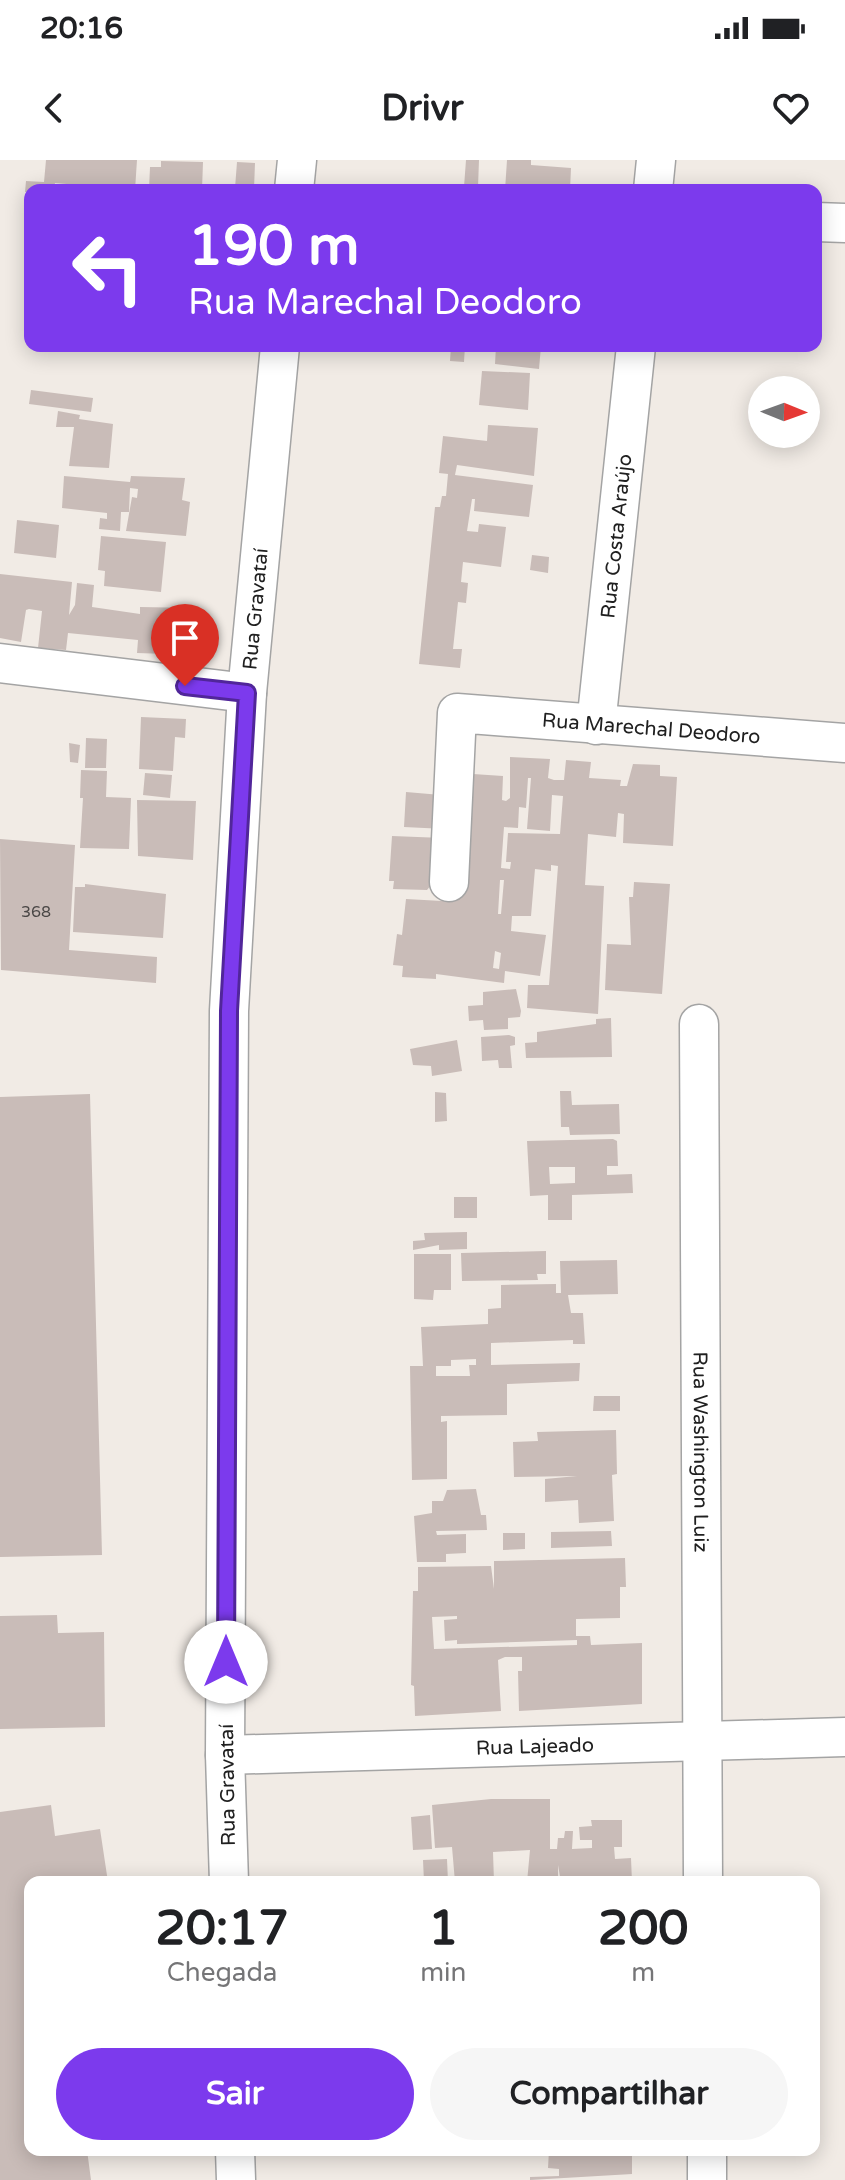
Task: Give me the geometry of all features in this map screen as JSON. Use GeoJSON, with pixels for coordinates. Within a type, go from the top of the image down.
{"type":"FeatureCollection","features":[{"type":"Feature","properties":{"kind":"street"},"geometry":{"type":"LineString","coordinates":[[295,184],[297,160]]}},
{"type":"Feature","properties":{"kind":"street"},"geometry":{"type":"LineString","coordinates":[[654,184],[656,160]]}},
{"type":"Feature","properties":{"kind":"street"},"geometry":{"type":"LineString","coordinates":[[822,222],[845,223]]}},
{"type":"Feature","properties":{"kind":"street","name":"Rua Gravataí"},"geometry":{"type":"LineString","coordinates":[[229,1876],[225,1755],[229,1011],[247,693],[279,352]]}},
{"type":"Feature","properties":{"kind":"street","name":"Rua Costa Araújo"},"geometry":{"type":"LineString","coordinates":[[596,725],[635,352]]}},
{"type":"Feature","properties":{"kind":"street"},"geometry":{"type":"LineString","coordinates":[[0,663],[247,693]]}},
{"type":"Feature","properties":{"kind":"street","name":"Rua Marechal Deodoro"},"geometry":{"type":"LineString","coordinates":[[449,882],[457,713],[845,743]]}},
{"type":"Feature","properties":{"kind":"street","name":"Rua Washington Luiz"},"geometry":{"type":"LineString","coordinates":[[699,1024],[703,1876]]}},
{"type":"Feature","properties":{"kind":"street","name":"Rua Lajeado"},"geometry":{"type":"LineString","coordinates":[[225,1755],[845,1737]]}},
{"type":"Feature","properties":{"kind":"street"},"geometry":{"type":"LineString","coordinates":[[235,2156],[236,2180]]}},
{"type":"Feature","properties":{"kind":"street"},"geometry":{"type":"LineString","coordinates":[[707,2156],[707,2180]]}},
{"type":"Feature","properties":{"kind":"building"},"geometry":{"type":"Polygon","coordinates":[[[46,160],[137,160],[135,184],[26,184],[26,181],[44,182],[46,160]]]}},
{"type":"Feature","properties":{"kind":"building"},"geometry":{"type":"Polygon","coordinates":[[[466,160],[479,160],[478,184],[464,184],[466,160]]]}},
{"type":"Feature","properties":{"kind":"building"},"geometry":{"type":"Polygon","coordinates":[[[507,160],[531,160],[531,165],[571,168],[570,184],[505,184],[507,160]]]}},
{"type":"Feature","properties":{"kind":"building"},"geometry":{"type":"Polygon","coordinates":[[[161,161],[203,162],[202,184],[149,184],[150,167],[161,167],[161,161]]]}},
{"type":"Feature","properties":{"kind":"building"},"geometry":{"type":"Polygon","coordinates":[[[237,162],[255,163],[254,184],[235,184],[237,162]]]}},
{"type":"Feature","properties":{"kind":"building"},"geometry":{"type":"Polygon","coordinates":[[[451,352],[465,352],[464,362],[450,361],[451,352]]]}},
{"type":"Feature","properties":{"kind":"building"},"geometry":{"type":"Polygon","coordinates":[[[496,352],[540,352],[539,369],[495,364],[496,352]]]}},
{"type":"Feature","properties":{"kind":"building"},"geometry":{"type":"Polygon","coordinates":[[[482,371],[530,373],[528,410],[479,405],[482,371]]]}},
{"type":"Feature","properties":{"kind":"building"},"geometry":{"type":"Polygon","coordinates":[[[31,390],[93,398],[91,412],[29,404],[31,390]]]}},
{"type":"Feature","properties":{"kind":"building"},"geometry":{"type":"Polygon","coordinates":[[[58,411],[80,415],[79,419],[113,424],[109,468],[69,466],[74,427],[56,427],[58,411]]]}},
{"type":"Feature","properties":{"kind":"building"},"geometry":{"type":"Polygon","coordinates":[[[488,425],[538,428],[534,476],[457,465],[455,475],[533,485],[529,517],[474,511],[475,499],[472,499],[467,531],[478,532],[479,524],[506,527],[501,567],[463,562],[461,582],[468,583],[466,603],[458,602],[453,649],[462,649],[460,668],[419,664],[435,507],[440,507],[442,496],[446,496],[448,474],[439,473],[443,436],[487,441],[488,425]]]}},
{"type":"Feature","properties":{"kind":"building"},"geometry":{"type":"Polygon","coordinates":[[[64,476],[130,482],[131,476],[185,478],[182,500],[190,502],[186,536],[126,531],[132,497],[137,498],[138,489],[130,488],[129,512],[121,512],[120,531],[99,529],[100,518],[107,519],[107,513],[62,508],[64,476]]]}},
{"type":"Feature","properties":{"kind":"building"},"geometry":{"type":"Polygon","coordinates":[[[17,520],[59,525],[56,558],[14,553],[17,520]]]}},
{"type":"Feature","properties":{"kind":"building"},"geometry":{"type":"Polygon","coordinates":[[[101,536],[166,542],[161,592],[104,586],[105,571],[98,570],[101,536]]]}},
{"type":"Feature","properties":{"kind":"building"},"geometry":{"type":"Polygon","coordinates":[[[532,555],[549,557],[548,573],[530,570],[532,555]]]}},
{"type":"Feature","properties":{"kind":"building"},"geometry":{"type":"Polygon","coordinates":[[[0,574],[72,582],[69,615],[75,605],[77,583],[94,585],[92,607],[140,614],[140,607],[196,608],[195,655],[137,653],[138,640],[68,633],[66,650],[38,648],[42,611],[29,609],[26,610],[21,642],[0,638],[0,574]]]}},
{"type":"Feature","properties":{"kind":"building"},"geometry":{"type":"Polygon","coordinates":[[[141,717],[186,719],[185,738],[175,737],[173,771],[139,769],[141,717]]]}},
{"type":"Feature","properties":{"kind":"building"},"geometry":{"type":"Polygon","coordinates":[[[86,738],[107,739],[106,768],[85,768],[86,738]]]}},
{"type":"Feature","properties":{"kind":"building"},"geometry":{"type":"Polygon","coordinates":[[[69,743],[80,745],[78,763],[70,762],[69,743]]]}},
{"type":"Feature","properties":{"kind":"building"},"geometry":{"type":"Polygon","coordinates":[[[510,757],[550,759],[548,778],[554,780],[564,780],[566,760],[591,762],[589,778],[621,780],[620,786],[627,786],[633,764],[660,765],[660,776],[677,777],[673,846],[623,843],[624,814],[618,813],[616,837],[588,834],[585,885],[604,886],[598,1014],[527,1008],[528,985],[549,985],[558,866],[551,865],[551,871],[535,869],[531,916],[512,916],[511,931],[546,935],[540,976],[505,971],[504,983],[436,974],[436,979],[402,977],[403,966],[393,965],[397,934],[402,935],[406,899],[442,901],[473,774],[503,776],[502,800],[510,798],[510,757]],[[528,778],[526,808],[519,807],[518,828],[504,827],[501,868],[510,869],[511,862],[506,862],[508,833],[560,834],[563,796],[552,795],[550,831],[527,829],[531,778],[528,778]],[[500,880],[498,914],[501,914],[504,880],[500,880]],[[495,951],[493,968],[499,969],[501,953],[495,951]]]}},
{"type":"Feature","properties":{"kind":"building"},"geometry":{"type":"Polygon","coordinates":[[[81,770],[107,771],[106,797],[131,798],[129,849],[80,848],[81,770]]]}},
{"type":"Feature","properties":{"kind":"building"},"geometry":{"type":"Polygon","coordinates":[[[145,773],[172,775],[170,798],[143,795],[145,773]]]}},
{"type":"Feature","properties":{"kind":"building"},"geometry":{"type":"Polygon","coordinates":[[[406,792],[441,795],[445,829],[404,827],[406,792]]]}},
{"type":"Feature","properties":{"kind":"building"},"geometry":{"type":"Polygon","coordinates":[[[137,800],[196,801],[193,860],[138,856],[137,800]]]}},
{"type":"Feature","properties":{"kind":"building"},"geometry":{"type":"Polygon","coordinates":[[[392,836],[443,838],[441,873],[427,890],[393,889],[394,881],[389,881],[392,836]]]}},
{"type":"Feature","properties":{"kind":"building"},"geometry":{"type":"Polygon","coordinates":[[[0,839],[75,845],[69,950],[157,957],[156,983],[1,970],[0,839]]]}},
{"type":"Feature","properties":{"kind":"building"},"geometry":{"type":"Polygon","coordinates":[[[634,882],[670,884],[662,994],[605,990],[607,944],[631,945],[629,897],[633,897],[634,882]]]}},
{"type":"Feature","properties":{"kind":"building"},"geometry":{"type":"Polygon","coordinates":[[[85,884],[166,894],[163,938],[73,932],[75,887],[85,887],[85,884]]]}},
{"type":"Feature","properties":{"kind":"building"},"geometry":{"type":"Polygon","coordinates":[[[516,989],[520,1017],[508,1018],[508,1029],[484,1030],[483,1020],[469,1021],[468,1006],[483,1005],[483,992],[516,989]]]}},
{"type":"Feature","properties":{"kind":"building"},"geometry":{"type":"Polygon","coordinates":[[[611,1018],[612,1057],[526,1058],[525,1043],[537,1042],[537,1032],[596,1024],[596,1019],[611,1018]]]}},
{"type":"Feature","properties":{"kind":"building"},"geometry":{"type":"Polygon","coordinates":[[[481,1037],[515,1037],[515,1045],[510,1046],[512,1068],[499,1068],[498,1060],[482,1061],[481,1037]]]}},
{"type":"Feature","properties":{"kind":"building"},"geometry":{"type":"Polygon","coordinates":[[[457,1040],[462,1071],[432,1076],[431,1066],[413,1065],[410,1049],[457,1040]]]}},
{"type":"Feature","properties":{"kind":"building"},"geometry":{"type":"Polygon","coordinates":[[[560,1091],[571,1091],[572,1105],[619,1104],[620,1134],[570,1135],[569,1127],[561,1127],[560,1091]]]}},
{"type":"Feature","properties":{"kind":"building"},"geometry":{"type":"Polygon","coordinates":[[[435,1092],[446,1093],[447,1121],[435,1122],[435,1092]]]}},
{"type":"Feature","properties":{"kind":"building"},"geometry":{"type":"Polygon","coordinates":[[[90,1094],[102,1555],[0,1557],[0,1097],[90,1094]]]}},
{"type":"Feature","properties":{"kind":"building"},"geometry":{"type":"Polygon","coordinates":[[[613,1139],[617,1141],[618,1166],[607,1166],[607,1175],[632,1174],[633,1193],[572,1195],[572,1220],[548,1220],[548,1195],[530,1196],[527,1141],[613,1139]],[[549,1167],[550,1184],[575,1183],[575,1167],[549,1167]]]}},
{"type":"Feature","properties":{"kind":"building"},"geometry":{"type":"Polygon","coordinates":[[[454,1197],[477,1197],[477,1218],[454,1218],[454,1197]]]}},
{"type":"Feature","properties":{"kind":"building"},"geometry":{"type":"Polygon","coordinates":[[[467,1232],[467,1249],[439,1250],[439,1245],[413,1250],[413,1241],[425,1240],[424,1233],[467,1232]]]}},
{"type":"Feature","properties":{"kind":"building"},"geometry":{"type":"Polygon","coordinates":[[[546,1251],[546,1274],[537,1274],[538,1280],[462,1281],[461,1253],[546,1251]]]}},
{"type":"Feature","properties":{"kind":"building"},"geometry":{"type":"Polygon","coordinates":[[[414,1254],[451,1254],[451,1290],[434,1290],[433,1300],[414,1299],[414,1254]]]}},
{"type":"Feature","properties":{"kind":"building"},"geometry":{"type":"Polygon","coordinates":[[[617,1260],[618,1294],[568,1295],[571,1313],[583,1313],[585,1344],[573,1344],[573,1340],[491,1343],[491,1365],[580,1363],[579,1381],[507,1384],[507,1415],[441,1416],[441,1422],[447,1421],[447,1479],[412,1480],[410,1366],[423,1366],[421,1327],[488,1324],[488,1309],[501,1308],[501,1285],[556,1284],[556,1293],[561,1293],[560,1261],[617,1260]],[[476,1359],[451,1360],[451,1366],[436,1366],[436,1376],[470,1376],[469,1365],[476,1365],[476,1359]]]}},
{"type":"Feature","properties":{"kind":"building"},"geometry":{"type":"Polygon","coordinates":[[[594,1396],[620,1396],[620,1411],[593,1411],[594,1396]]]}},
{"type":"Feature","properties":{"kind":"building"},"geometry":{"type":"Polygon","coordinates":[[[616,1430],[617,1474],[612,1475],[614,1521],[579,1523],[578,1500],[545,1502],[545,1479],[577,1476],[514,1477],[513,1442],[538,1441],[537,1432],[616,1430]]]}},
{"type":"Feature","properties":{"kind":"building"},"geometry":{"type":"Polygon","coordinates":[[[476,1489],[481,1515],[486,1515],[487,1530],[436,1531],[437,1535],[466,1534],[466,1553],[446,1554],[446,1562],[417,1562],[414,1516],[432,1513],[432,1501],[443,1501],[447,1490],[476,1489]]]}},
{"type":"Feature","properties":{"kind":"building"},"geometry":{"type":"Polygon","coordinates":[[[611,1531],[612,1546],[551,1548],[551,1532],[611,1531]]]}},
{"type":"Feature","properties":{"kind":"building"},"geometry":{"type":"Polygon","coordinates":[[[503,1533],[525,1533],[525,1549],[503,1550],[503,1533]]]}},
{"type":"Feature","properties":{"kind":"building"},"geometry":{"type":"Polygon","coordinates":[[[625,1558],[626,1587],[620,1587],[620,1618],[576,1619],[576,1636],[590,1636],[591,1645],[642,1643],[642,1704],[519,1711],[518,1671],[522,1671],[522,1657],[505,1657],[498,1660],[501,1711],[415,1716],[414,1686],[411,1685],[413,1591],[418,1591],[418,1567],[491,1566],[494,1589],[494,1561],[625,1558]],[[457,1616],[432,1617],[434,1649],[577,1645],[577,1640],[457,1644],[457,1640],[445,1641],[444,1620],[457,1619],[457,1616]]]}},
{"type":"Feature","properties":{"kind":"building"},"geometry":{"type":"Polygon","coordinates":[[[57,1615],[58,1633],[104,1632],[105,1727],[0,1729],[0,1616],[57,1615]]]}},
{"type":"Feature","properties":{"kind":"building"},"geometry":{"type":"Polygon","coordinates":[[[491,1799],[550,1799],[550,1849],[557,1849],[558,1838],[564,1838],[565,1831],[573,1831],[572,1849],[592,1848],[592,1840],[580,1840],[579,1827],[592,1826],[591,1820],[622,1820],[622,1847],[614,1847],[615,1859],[631,1858],[632,1876],[560,1876],[558,1865],[558,1876],[528,1876],[530,1850],[493,1852],[494,1876],[454,1876],[452,1847],[435,1848],[432,1805],[491,1799]]]}},
{"type":"Feature","properties":{"kind":"building"},"geometry":{"type":"Polygon","coordinates":[[[51,1805],[55,1836],[100,1829],[107,1876],[24,1876],[24,2156],[88,2156],[91,2180],[0,2180],[0,1812],[51,1805]]]}},
{"type":"Feature","properties":{"kind":"building"},"geometry":{"type":"Polygon","coordinates":[[[430,1815],[432,1849],[413,1850],[411,1817],[430,1815]]]}},
{"type":"Feature","properties":{"kind":"building"},"geometry":{"type":"Polygon","coordinates":[[[447,1859],[448,1876],[424,1876],[423,1860],[447,1859]]]}},
{"type":"Feature","properties":{"kind":"building"},"geometry":{"type":"Polygon","coordinates":[[[549,2156],[632,2156],[632,2174],[530,2180],[530,2177],[559,2176],[559,2169],[548,2168],[549,2156]]]}},
{"type":"Feature","properties":{"kind":"route"},"geometry":{"type":"LineString","coordinates":[[185,686],[247,693],[229,1011],[226,1662]]}}]}
